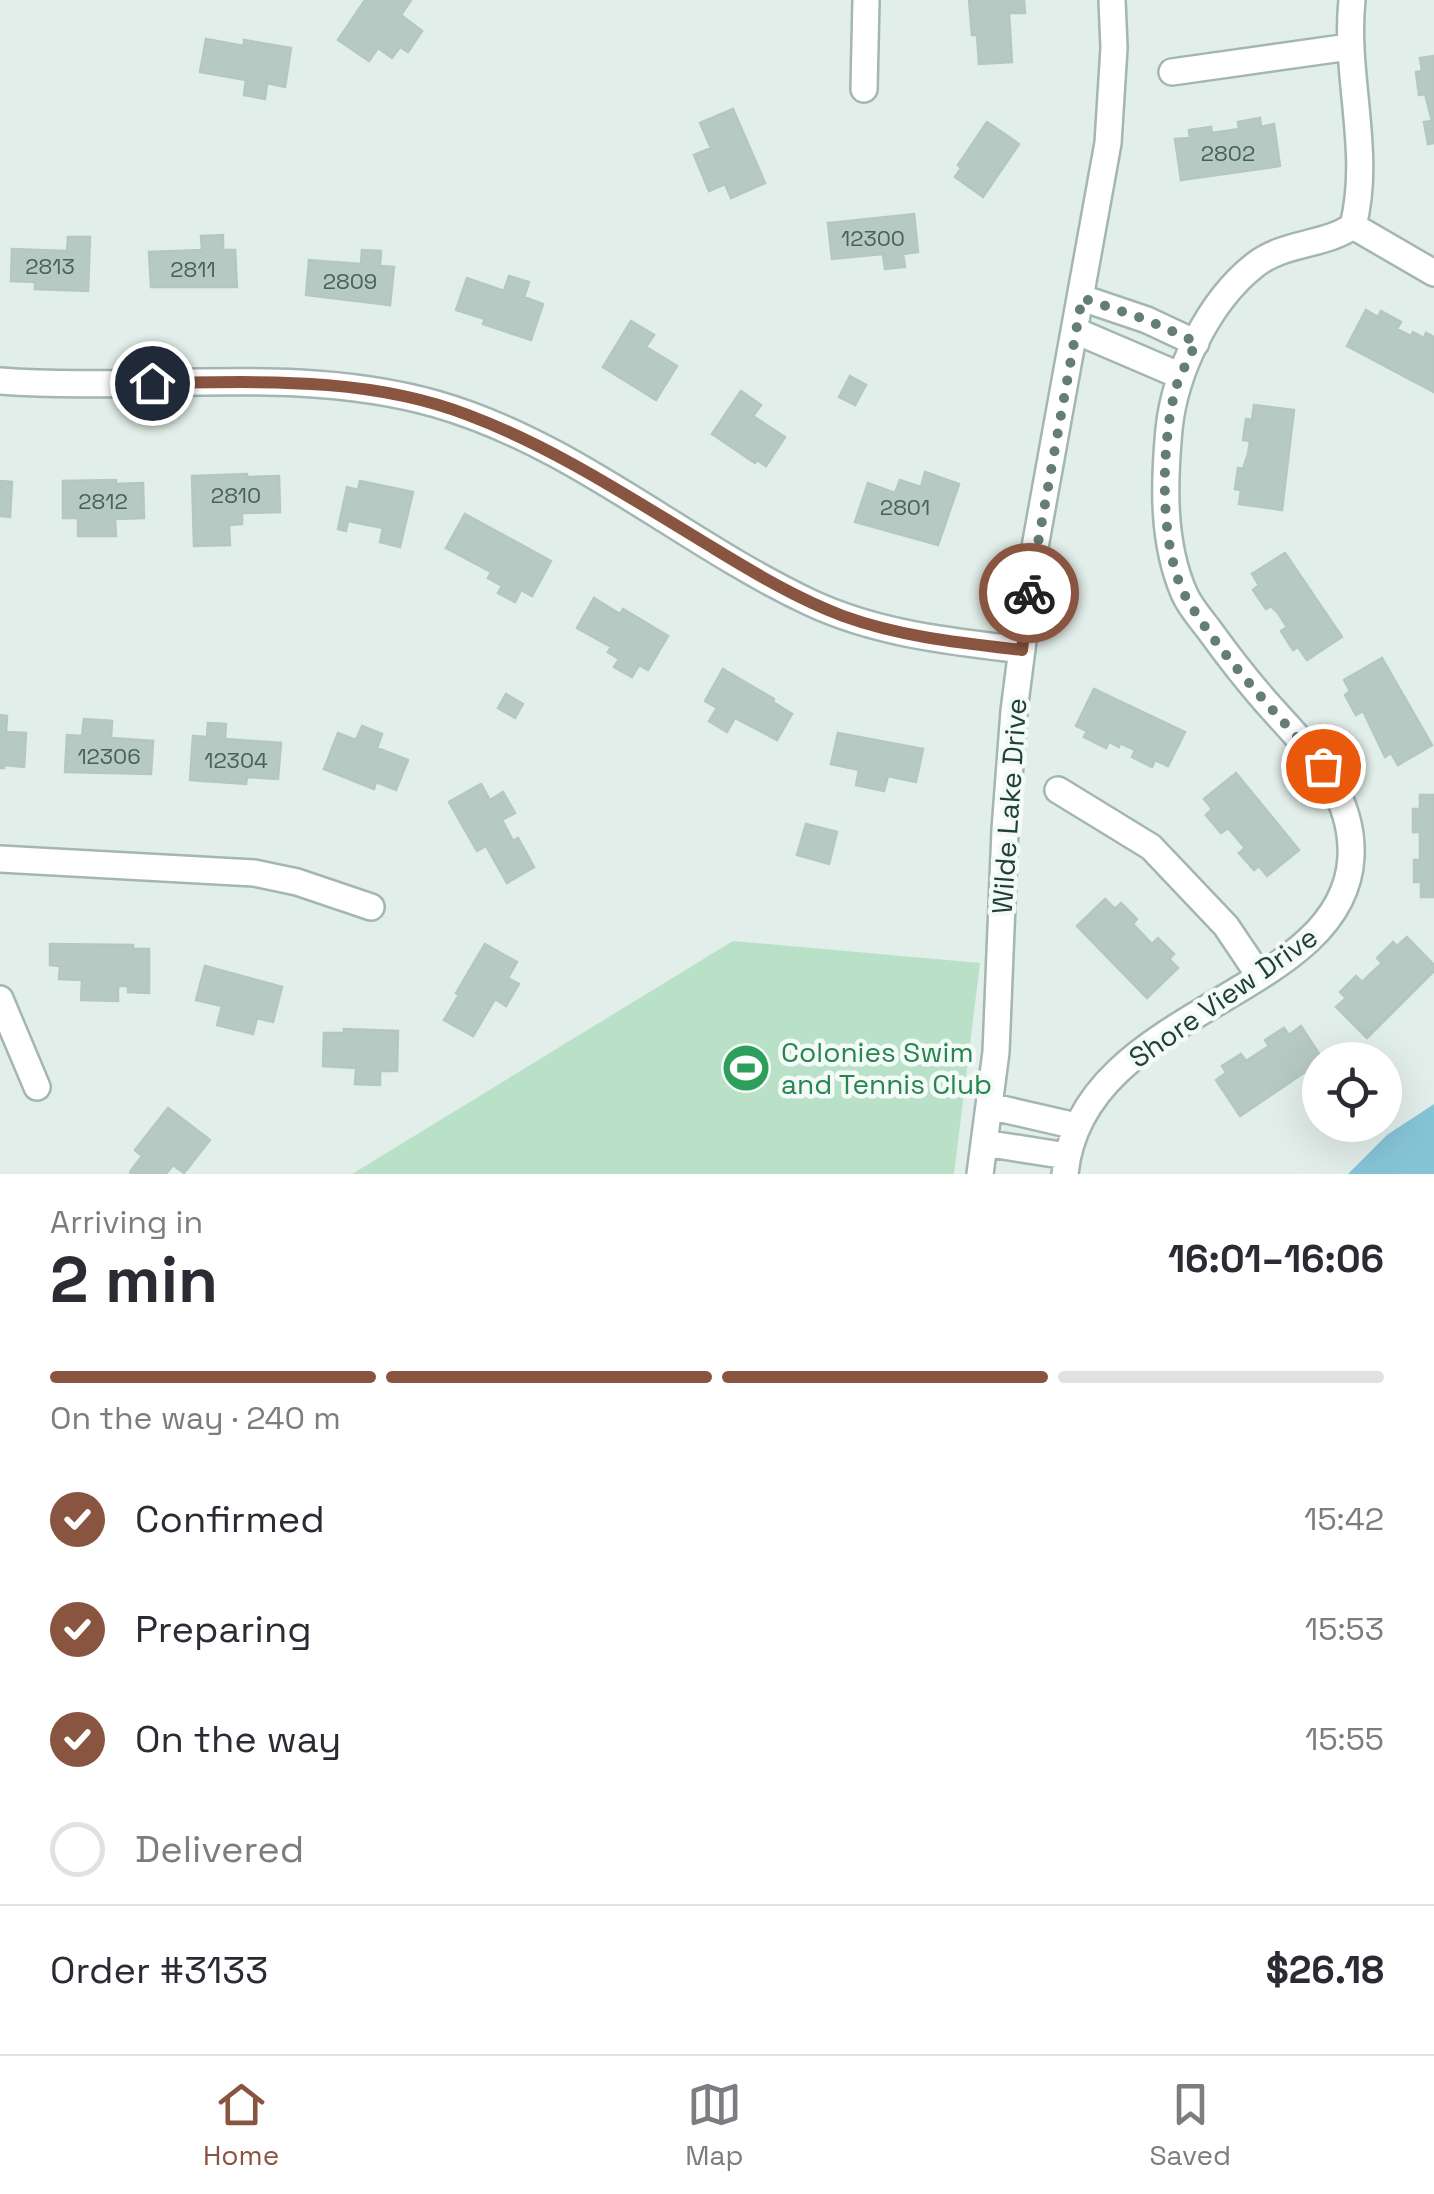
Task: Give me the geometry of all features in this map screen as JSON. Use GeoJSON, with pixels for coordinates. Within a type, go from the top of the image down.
{"type":"FeatureCollection","features":[{"type":"Feature","properties":{"kind":"street"},"geometry":{"type":"LineString","coordinates":[[864,89],[866,0]]}},
{"type":"Feature","properties":{"kind":"street","name":"Wilde Lake Drive"},"geometry":{"type":"LineString","coordinates":[[980,1174],[996,1052],[1005,830],[1022,650],[1035,547],[1108,144],[1114,48],[1112,0]]}},
{"type":"Feature","properties":{"kind":"street"},"geometry":{"type":"LineString","coordinates":[[1352,0],[1349,47],[1360,157],[1358,208],[1353,226],[1434,273]]}},
{"type":"Feature","properties":{"kind":"street"},"geometry":{"type":"LineString","coordinates":[[1172,72],[1349,47]]}},
{"type":"Feature","properties":{"kind":"street","name":"Shore View Drive"},"geometry":{"type":"LineString","coordinates":[[1066,1165],[1076,1126],[1092,1098],[1124,1065],[1297,951],[1335,912],[1347,887],[1350,834],[1345,810],[1323,766],[1236,668],[1186,598],[1167,524],[1166,467],[1171,414],[1182,376],[1196,342],[1225,296],[1258,262],[1274,253],[1343,233],[1353,226]]}},
{"type":"Feature","properties":{"kind":"street"},"geometry":{"type":"LineString","coordinates":[[1082,298],[1196,342]]}},
{"type":"Feature","properties":{"kind":"street"},"geometry":{"type":"LineString","coordinates":[[1076,331],[1182,376]]}},
{"type":"Feature","properties":{"kind":"street"},"geometry":{"type":"LineString","coordinates":[[0,382],[312,384],[371,389],[436,404],[533,442],[810,602],[890,631],[1022,650]]}},
{"type":"Feature","properties":{"kind":"street"},"geometry":{"type":"LineString","coordinates":[[1058,790],[1151,847],[1226,926],[1259,975]]}},
{"type":"Feature","properties":{"kind":"street"},"geometry":{"type":"LineString","coordinates":[[0,859],[254,873],[297,882],[371,907]]}},
{"type":"Feature","properties":{"kind":"street"},"geometry":{"type":"LineString","coordinates":[[0,1000],[36,1087]]}},
{"type":"Feature","properties":{"kind":"street"},"geometry":{"type":"LineString","coordinates":[[989,1106],[1076,1126]]}},
{"type":"Feature","properties":{"kind":"street"},"geometry":{"type":"LineString","coordinates":[[984,1143],[1066,1165]]}},
{"type":"Feature","properties":{"kind":"green space","name":"Colonies Swim and Tennis Club"},"geometry":{"type":"Polygon","coordinates":[[[733,941],[980,963],[954,1174],[352,1174],[733,941]]]}},
{"type":"Feature","properties":{"kind":"water"},"geometry":{"type":"Polygon","coordinates":[[[1434,1104],[1434,1174],[1348,1174],[1380,1142],[1402,1142],[1402,1125],[1434,1104]]]}},
{"type":"Feature","properties":{"kind":"building"},"geometry":{"type":"Polygon","coordinates":[[[365,0],[411,0],[401,15],[422,31],[408,52],[400,47],[392,58],[378,48],[369,61],[338,40],[365,0]]]}},
{"type":"Feature","properties":{"kind":"building"},"geometry":{"type":"Polygon","coordinates":[[[969,0],[1024,0],[1025,13],[1009,13],[1012,62],[979,64],[969,0]]]}},
{"type":"Feature","properties":{"kind":"building"},"geometry":{"type":"Polygon","coordinates":[[[206,39],[244,46],[244,40],[291,48],[285,87],[267,83],[265,99],[244,95],[246,80],[200,72],[206,39]]]}},
{"type":"Feature","properties":{"kind":"building"},"geometry":{"type":"Polygon","coordinates":[[[1434,56],[1434,143],[1428,144],[1424,122],[1432,121],[1425,94],[1419,95],[1416,72],[1422,71],[1420,58],[1434,56]]]}},
{"type":"Feature","properties":{"kind":"building"},"geometry":{"type":"Polygon","coordinates":[[[733,109],[765,183],[731,198],[725,184],[709,191],[694,155],[711,148],[700,123],[733,109]]]}},
{"type":"Feature","properties":{"kind":"building"},"geometry":{"type":"Polygon","coordinates":[[[1260,118],[1261,127],[1274,124],[1280,166],[1181,180],[1175,139],[1190,138],[1189,130],[1211,127],[1212,133],[1239,129],[1238,122],[1260,118]]]}},
{"type":"Feature","properties":{"kind":"building"},"geometry":{"type":"Polygon","coordinates":[[[987,122],[1019,144],[983,197],[955,177],[961,168],[958,165],[987,122]]]}},
{"type":"Feature","properties":{"kind":"building"},"geometry":{"type":"Polygon","coordinates":[[[914,214],[918,252],[903,254],[905,267],[885,269],[883,254],[832,259],[828,223],[914,214]]]}},
{"type":"Feature","properties":{"kind":"building"},"geometry":{"type":"Polygon","coordinates":[[[223,235],[223,250],[235,250],[237,287],[151,287],[149,252],[202,250],[201,236],[223,235]]]}},
{"type":"Feature","properties":{"kind":"building"},"geometry":{"type":"Polygon","coordinates":[[[68,237],[90,237],[88,291],[35,289],[35,282],[11,281],[12,249],[67,251],[68,237]]]}},
{"type":"Feature","properties":{"kind":"building"},"geometry":{"type":"Polygon","coordinates":[[[362,250],[381,251],[380,266],[394,267],[390,305],[306,295],[309,260],[361,264],[362,250]]]}},
{"type":"Feature","properties":{"kind":"building"},"geometry":{"type":"Polygon","coordinates":[[[509,276],[529,282],[524,297],[543,304],[531,340],[456,310],[467,278],[504,291],[509,276]]]}},
{"type":"Feature","properties":{"kind":"building"},"geometry":{"type":"Polygon","coordinates":[[[1366,310],[1378,317],[1381,311],[1401,322],[1397,329],[1411,336],[1413,332],[1424,338],[1426,333],[1434,337],[1434,392],[1347,346],[1366,310]]]}},
{"type":"Feature","properties":{"kind":"building"},"geometry":{"type":"Polygon","coordinates":[[[631,321],[654,335],[646,347],[677,366],[656,400],[603,367],[631,321]]]}},
{"type":"Feature","properties":{"kind":"building"},"geometry":{"type":"Polygon","coordinates":[[[850,376],[866,385],[855,405],[839,397],[850,376]]]}},
{"type":"Feature","properties":{"kind":"building"},"geometry":{"type":"Polygon","coordinates":[[[741,391],[761,405],[753,416],[785,437],[766,466],[757,460],[755,463],[712,434],[741,391]]]}},
{"type":"Feature","properties":{"kind":"building"},"geometry":{"type":"Polygon","coordinates":[[[1254,405],[1294,410],[1282,510],[1239,504],[1241,490],[1235,489],[1238,468],[1243,469],[1248,454],[1250,441],[1243,440],[1246,419],[1252,420],[1254,405]]]}},
{"type":"Feature","properties":{"kind":"building"},"geometry":{"type":"Polygon","coordinates":[[[925,472],[959,484],[938,545],[855,522],[868,483],[895,493],[900,480],[921,487],[925,472]]]}},
{"type":"Feature","properties":{"kind":"building"},"geometry":{"type":"Polygon","coordinates":[[[192,476],[279,476],[280,512],[242,513],[242,524],[229,525],[230,545],[194,546],[192,476]]]}},
{"type":"Feature","properties":{"kind":"building"},"geometry":{"type":"Polygon","coordinates":[[[116,480],[116,484],[143,483],[144,518],[115,519],[116,536],[78,536],[78,518],[63,518],[63,481],[116,480]]]}},
{"type":"Feature","properties":{"kind":"building"},"geometry":{"type":"Polygon","coordinates":[[[0,481],[12,482],[10,517],[0,516],[0,481]]]}},
{"type":"Feature","properties":{"kind":"building"},"geometry":{"type":"Polygon","coordinates":[[[360,481],[413,492],[400,547],[380,542],[383,528],[348,521],[346,531],[338,529],[347,487],[358,490],[360,481]]]}},
{"type":"Feature","properties":{"kind":"building"},"geometry":{"type":"Polygon","coordinates":[[[465,514],[551,561],[532,596],[521,590],[515,602],[498,593],[502,586],[488,578],[491,572],[446,548],[465,514]]]}},
{"type":"Feature","properties":{"kind":"building"},"geometry":{"type":"Polygon","coordinates":[[[1285,553],[1342,637],[1307,660],[1298,647],[1293,650],[1281,631],[1287,627],[1278,613],[1271,606],[1266,609],[1253,590],[1259,585],[1252,574],[1285,553]]]}},
{"type":"Feature","properties":{"kind":"building"},"geometry":{"type":"Polygon","coordinates":[[[594,598],[620,614],[623,609],[668,636],[648,670],[639,665],[632,677],[614,667],[619,659],[608,652],[611,647],[577,628],[594,598]]]}},
{"type":"Feature","properties":{"kind":"building"},"geometry":{"type":"Polygon","coordinates":[[[1382,658],[1432,745],[1398,765],[1391,753],[1385,757],[1363,711],[1356,715],[1345,695],[1350,691],[1344,680],[1382,658]]]}},
{"type":"Feature","properties":{"kind":"building"},"geometry":{"type":"Polygon","coordinates":[[[723,669],[792,714],[777,740],[735,718],[727,732],[709,721],[717,708],[705,701],[723,669]]]}},
{"type":"Feature","properties":{"kind":"building"},"geometry":{"type":"Polygon","coordinates":[[[1094,689],[1185,732],[1168,766],[1155,760],[1152,767],[1132,757],[1135,750],[1120,743],[1119,747],[1109,742],[1106,748],[1084,737],[1087,731],[1076,726],[1094,689]]]}},
{"type":"Feature","properties":{"kind":"building"},"geometry":{"type":"Polygon","coordinates":[[[506,694],[523,704],[515,718],[498,708],[506,694]]]}},
{"type":"Feature","properties":{"kind":"building"},"geometry":{"type":"Polygon","coordinates":[[[0,715],[7,716],[6,732],[26,733],[24,767],[0,768],[0,715]]]}},
{"type":"Feature","properties":{"kind":"building"},"geometry":{"type":"Polygon","coordinates":[[[84,719],[112,721],[111,738],[153,741],[151,774],[65,772],[67,735],[82,736],[84,719]]]}},
{"type":"Feature","properties":{"kind":"building"},"geometry":{"type":"Polygon","coordinates":[[[208,723],[226,724],[225,739],[281,743],[278,779],[247,777],[246,784],[190,780],[193,736],[207,737],[208,723]]]}},
{"type":"Feature","properties":{"kind":"building"},"geometry":{"type":"Polygon","coordinates":[[[362,726],[382,734],[377,748],[408,760],[396,790],[376,782],[374,789],[324,769],[338,733],[356,740],[362,726]]]}},
{"type":"Feature","properties":{"kind":"building"},"geometry":{"type":"Polygon","coordinates":[[[838,733],[923,749],[916,782],[888,776],[884,791],[856,785],[859,770],[831,764],[838,733]]]}},
{"type":"Feature","properties":{"kind":"building"},"geometry":{"type":"Polygon","coordinates":[[[1236,773],[1299,850],[1267,876],[1259,866],[1254,870],[1239,853],[1245,848],[1228,828],[1221,833],[1206,815],[1212,809],[1204,799],[1236,773]]]}},
{"type":"Feature","properties":{"kind":"building"},"geometry":{"type":"Polygon","coordinates":[[[481,784],[490,800],[503,792],[515,813],[502,820],[513,841],[518,838],[534,867],[507,883],[486,846],[477,851],[449,802],[481,784]]]}},
{"type":"Feature","properties":{"kind":"building"},"geometry":{"type":"Polygon","coordinates":[[[1420,795],[1434,795],[1434,897],[1421,897],[1421,882],[1414,882],[1414,860],[1420,860],[1420,832],[1413,832],[1413,809],[1420,809],[1420,795]]]}},
{"type":"Feature","properties":{"kind":"building"},"geometry":{"type":"Polygon","coordinates":[[[806,824],[837,832],[829,864],[797,855],[806,824]]]}},
{"type":"Feature","properties":{"kind":"building"},"geometry":{"type":"Polygon","coordinates":[[[1105,899],[1115,909],[1121,903],[1137,919],[1133,924],[1152,944],[1158,938],[1174,954],[1169,959],[1178,968],[1147,998],[1077,926],[1105,899]]]}},
{"type":"Feature","properties":{"kind":"building"},"geometry":{"type":"Polygon","coordinates":[[[1407,937],[1434,965],[1434,971],[1367,1038],[1336,1007],[1346,998],[1340,992],[1356,976],[1362,982],[1382,963],[1377,958],[1393,942],[1397,946],[1407,937]]]}},
{"type":"Feature","properties":{"kind":"building"},"geometry":{"type":"Polygon","coordinates":[[[50,944],[133,945],[133,949],[149,949],[149,993],[128,992],[128,986],[118,986],[118,1001],[81,1000],[82,980],[59,979],[60,966],[50,965],[50,944]]]}},
{"type":"Feature","properties":{"kind":"building"},"geometry":{"type":"Polygon","coordinates":[[[485,944],[517,962],[508,978],[519,984],[506,1006],[495,999],[473,1036],[444,1020],[485,944]]]}},
{"type":"Feature","properties":{"kind":"building"},"geometry":{"type":"Polygon","coordinates":[[[205,966],[282,987],[273,1022],[257,1018],[253,1034],[217,1025],[222,1006],[196,1000],[205,966]]]}},
{"type":"Feature","properties":{"kind":"building"},"geometry":{"type":"Polygon","coordinates":[[[1301,1026],[1311,1042],[1302,1042],[1302,1074],[1240,1116],[1216,1080],[1226,1073],[1222,1066],[1241,1054],[1246,1061],[1269,1046],[1265,1040],[1284,1028],[1289,1035],[1301,1026]]]}},
{"type":"Feature","properties":{"kind":"building"},"geometry":{"type":"Polygon","coordinates":[[[344,1029],[398,1031],[397,1071],[380,1071],[380,1085],[355,1084],[356,1068],[323,1066],[324,1033],[344,1033],[344,1029]]]}},
{"type":"Feature","properties":{"kind":"building"},"geometry":{"type":"Polygon","coordinates":[[[168,1108],[210,1140],[184,1173],[173,1165],[166,1174],[132,1174],[142,1156],[135,1150],[168,1108]]]}},
{"type":"Feature","properties":{"kind":"way so far"},"geometry":{"type":"LineString","coordinates":[[1029,593],[1082,298],[1196,342],[1176,388],[1166,467],[1167,524],[1177,573],[1186,598],[1236,668],[1323,766]]}},
{"type":"Feature","properties":{"kind":"place","name":"Colonies Swim and Tennis Club"},"geometry":{"type":"Point","coordinates":[746,1068]}},
{"type":"Feature","properties":{"kind":"route"},"geometry":{"type":"LineString","coordinates":[[152,383],[342,386],[371,389],[467,414],[533,442],[810,602],[890,631],[1022,650],[1029,593]]}}]}
